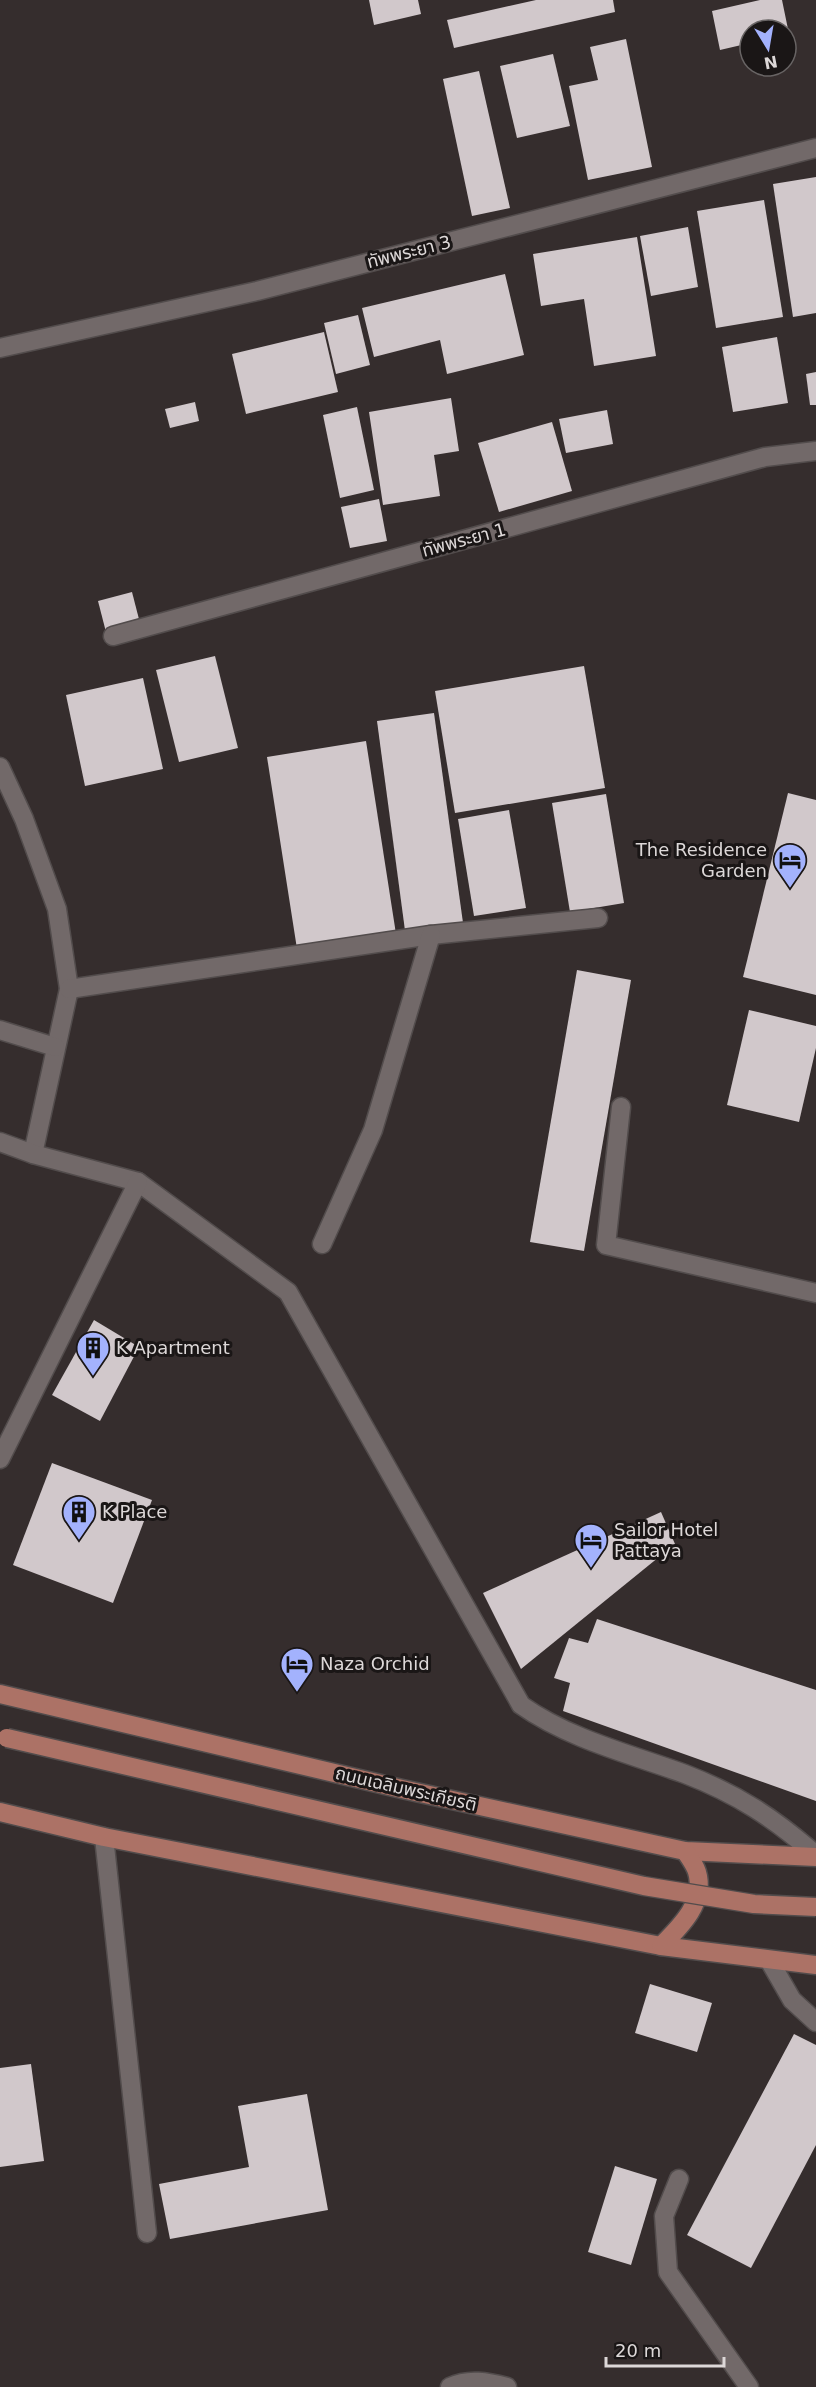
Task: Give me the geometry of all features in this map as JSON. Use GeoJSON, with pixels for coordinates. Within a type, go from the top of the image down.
{"type":"FeatureCollection","features":[{"type":"Feature","properties":{"kind":"main road","name":"ถนนเฉลิมพระเกียรติ"},"geometry":{"type":"LineString","coordinates":[[0,1694],[402,1789],[685,1851],[816,1856]]}},
{"type":"Feature","properties":{"kind":"main road"},"geometry":{"type":"LineString","coordinates":[[4,1737],[644,1886],[754,1904],[816,1907]]}},
{"type":"Feature","properties":{"kind":"main road"},"geometry":{"type":"LineString","coordinates":[[0,1812],[104,1837],[661,1946],[816,1965]]}},
{"type":"Feature","properties":{"kind":"main road"},"geometry":{"type":"LineString","coordinates":[[661,1946],[686,1920],[697,1897],[697,1872],[685,1851]]}},
{"type":"Feature","properties":{"kind":"street","name":"ทัพพระยา 3"},"geometry":{"type":"LineString","coordinates":[[0,348],[257,291],[816,148]]}},
{"type":"Feature","properties":{"kind":"street","name":"ทัพพระยา 1"},"geometry":{"type":"LineString","coordinates":[[113,636],[765,457],[816,451]]}},
{"type":"Feature","properties":{"kind":"street"},"geometry":{"type":"LineString","coordinates":[[0,767],[24,819],[57,909],[69,989],[33,1154]]}},
{"type":"Feature","properties":{"kind":"street"},"geometry":{"type":"LineString","coordinates":[[69,989],[431,935],[598,918]]}},
{"type":"Feature","properties":{"kind":"street"},"geometry":{"type":"LineString","coordinates":[[322,1244],[373,1130],[431,935]]}},
{"type":"Feature","properties":{"kind":"street"},"geometry":{"type":"LineString","coordinates":[[0,1030],[55,1047]]}},
{"type":"Feature","properties":{"kind":"street"},"geometry":{"type":"LineString","coordinates":[[621,1107],[606,1245],[816,1293]]}},
{"type":"Feature","properties":{"kind":"street"},"geometry":{"type":"LineString","coordinates":[[0,1142],[33,1154],[138,1182],[288,1292],[521,1705],[544,1722],[687,1775],[751,1804],[777,1821],[816,1856]]}},
{"type":"Feature","properties":{"kind":"street"},"geometry":{"type":"LineString","coordinates":[[0,1459],[138,1182]]}},
{"type":"Feature","properties":{"kind":"street"},"geometry":{"type":"LineString","coordinates":[[104,1837],[147,2233]]}},
{"type":"Feature","properties":{"kind":"street"},"geometry":{"type":"LineString","coordinates":[[770,1960],[792,2000],[816,2022]]}},
{"type":"Feature","properties":{"kind":"street"},"geometry":{"type":"LineString","coordinates":[[680,2179],[664,2216],[668,2272],[749,2387]]}},
{"type":"Feature","properties":{"kind":"street"},"geometry":{"type":"LineString","coordinates":[[450,2387],[458,2383],[485,2381],[507,2387]]}},
{"type":"Feature","properties":{"kind":"building"},"geometry":{"type":"Polygon","coordinates":[[[369,0],[418,0],[421,14],[374,25],[369,0]]]}},
{"type":"Feature","properties":{"kind":"building"},"geometry":{"type":"Polygon","coordinates":[[[536,0],[613,0],[615,12],[454,48],[447,20],[536,0]]]}},
{"type":"Feature","properties":{"kind":"building"},"geometry":{"type":"Polygon","coordinates":[[[760,0],[782,0],[786,18],[738,18],[738,46],[720,50],[712,11],[760,0]]]}},
{"type":"Feature","properties":{"kind":"building"},"geometry":{"type":"Polygon","coordinates":[[[626,39],[652,167],[588,180],[569,86],[598,80],[590,47],[626,39]]]}},
{"type":"Feature","properties":{"kind":"building"},"geometry":{"type":"Polygon","coordinates":[[[553,54],[570,126],[517,138],[500,66],[553,54]]]}},
{"type":"Feature","properties":{"kind":"building"},"geometry":{"type":"Polygon","coordinates":[[[479,71],[510,208],[472,216],[443,79],[479,71]]]}},
{"type":"Feature","properties":{"kind":"building"},"geometry":{"type":"Polygon","coordinates":[[[816,177],[816,313],[793,317],[773,184],[816,177]]]}},
{"type":"Feature","properties":{"kind":"building"},"geometry":{"type":"Polygon","coordinates":[[[764,200],[783,317],[716,328],[697,211],[764,200]]]}},
{"type":"Feature","properties":{"kind":"building"},"geometry":{"type":"Polygon","coordinates":[[[688,227],[698,287],[651,296],[640,236],[688,227]]]}},
{"type":"Feature","properties":{"kind":"building"},"geometry":{"type":"Polygon","coordinates":[[[637,237],[656,356],[594,366],[584,299],[541,306],[533,254],[637,237]]]}},
{"type":"Feature","properties":{"kind":"building"},"geometry":{"type":"Polygon","coordinates":[[[505,274],[524,355],[447,374],[440,340],[374,357],[362,308],[505,274]]]}},
{"type":"Feature","properties":{"kind":"building"},"geometry":{"type":"Polygon","coordinates":[[[358,315],[370,365],[336,374],[324,323],[358,315]]]}},
{"type":"Feature","properties":{"kind":"building"},"geometry":{"type":"Polygon","coordinates":[[[324,332],[338,392],[246,414],[232,354],[324,332]]]}},
{"type":"Feature","properties":{"kind":"building"},"geometry":{"type":"Polygon","coordinates":[[[777,337],[788,403],[733,412],[722,347],[777,337]]]}},
{"type":"Feature","properties":{"kind":"building"},"geometry":{"type":"Polygon","coordinates":[[[816,372],[816,405],[810,405],[806,374],[816,372]]]}},
{"type":"Feature","properties":{"kind":"building"},"geometry":{"type":"Polygon","coordinates":[[[451,398],[459,451],[434,455],[440,496],[383,505],[369,412],[451,398]]]}},
{"type":"Feature","properties":{"kind":"building"},"geometry":{"type":"Polygon","coordinates":[[[195,402],[199,421],[170,428],[165,409],[195,402]]]}},
{"type":"Feature","properties":{"kind":"building"},"geometry":{"type":"Polygon","coordinates":[[[357,407],[374,490],[340,498],[323,415],[357,407]]]}},
{"type":"Feature","properties":{"kind":"building"},"geometry":{"type":"Polygon","coordinates":[[[607,410],[613,444],[566,453],[559,419],[607,410]]]}},
{"type":"Feature","properties":{"kind":"building"},"geometry":{"type":"Polygon","coordinates":[[[552,422],[572,491],[499,512],[478,443],[552,422]]]}},
{"type":"Feature","properties":{"kind":"building"},"geometry":{"type":"Polygon","coordinates":[[[379,499],[387,541],[350,548],[341,507],[379,499]]]}},
{"type":"Feature","properties":{"kind":"building"},"geometry":{"type":"Polygon","coordinates":[[[132,592],[141,627],[107,636],[98,601],[132,592]]]}},
{"type":"Feature","properties":{"kind":"building"},"geometry":{"type":"Polygon","coordinates":[[[215,656],[238,748],[179,762],[156,670],[215,656]]]}},
{"type":"Feature","properties":{"kind":"building"},"geometry":{"type":"Polygon","coordinates":[[[584,666],[605,788],[455,813],[435,691],[584,666]]]}},
{"type":"Feature","properties":{"kind":"building"},"geometry":{"type":"Polygon","coordinates":[[[143,678],[163,769],[85,786],[66,695],[143,678]]]}},
{"type":"Feature","properties":{"kind":"building"},"geometry":{"type":"Polygon","coordinates":[[[434,713],[464,930],[406,938],[377,721],[434,713]]]}},
{"type":"Feature","properties":{"kind":"building"},"geometry":{"type":"Polygon","coordinates":[[[366,741],[396,934],[297,949],[267,757],[366,741]]]}},
{"type":"Feature","properties":{"kind":"building","name":"The Residence Garden"},"geometry":{"type":"Polygon","coordinates":[[[788,793],[816,800],[816,995],[743,977],[788,793]]]}},
{"type":"Feature","properties":{"kind":"building"},"geometry":{"type":"Polygon","coordinates":[[[606,794],[624,903],[570,912],[552,803],[606,794]]]}},
{"type":"Feature","properties":{"kind":"building"},"geometry":{"type":"Polygon","coordinates":[[[509,810],[526,908],[474,916],[458,819],[509,810]]]}},
{"type":"Feature","properties":{"kind":"building"},"geometry":{"type":"Polygon","coordinates":[[[577,970],[631,980],[584,1251],[530,1242],[577,970]]]}},
{"type":"Feature","properties":{"kind":"building"},"geometry":{"type":"Polygon","coordinates":[[[749,1010],[816,1026],[816,1048],[799,1122],[727,1105],[749,1010]]]}},
{"type":"Feature","properties":{"kind":"building","name":"K Apartment"},"geometry":{"type":"Polygon","coordinates":[[[94,1320],[139,1347],[100,1421],[52,1395],[94,1320]]]}},
{"type":"Feature","properties":{"kind":"building","name":"K Place"},"geometry":{"type":"Polygon","coordinates":[[[52,1463],[152,1500],[113,1603],[13,1565],[52,1463]]]}},
{"type":"Feature","properties":{"kind":"building","name":"Sailor Hotel Pattaya"},"geometry":{"type":"Polygon","coordinates":[[[661,1512],[675,1544],[521,1669],[483,1593],[661,1512]]]}},
{"type":"Feature","properties":{"kind":"building"},"geometry":{"type":"Polygon","coordinates":[[[597,1619],[816,1690],[816,1801],[563,1711],[570,1683],[554,1678],[569,1638],[588,1643],[597,1619]]]}},
{"type":"Feature","properties":{"kind":"building"},"geometry":{"type":"Polygon","coordinates":[[[650,1984],[712,2003],[697,2052],[635,2033],[650,1984]]]}},
{"type":"Feature","properties":{"kind":"building"},"geometry":{"type":"Polygon","coordinates":[[[794,2034],[816,2045],[816,2145],[751,2268],[687,2235],[794,2034]]]}},
{"type":"Feature","properties":{"kind":"building"},"geometry":{"type":"Polygon","coordinates":[[[31,2064],[44,2161],[0,2167],[0,2068],[31,2064]]]}},
{"type":"Feature","properties":{"kind":"building"},"geometry":{"type":"Polygon","coordinates":[[[307,2094],[328,2210],[170,2239],[159,2184],[249,2167],[238,2106],[307,2094]]]}},
{"type":"Feature","properties":{"kind":"building"},"geometry":{"type":"Polygon","coordinates":[[[615,2166],[657,2179],[631,2265],[588,2252],[615,2166]]]}},
{"type":"Feature","properties":{"kind":"place","name":"The Residence Garden"},"geometry":{"type":"Point","coordinates":[790,889]}},
{"type":"Feature","properties":{"kind":"place","name":"K Apartment"},"geometry":{"type":"Point","coordinates":[93,1377]}},
{"type":"Feature","properties":{"kind":"place","name":"K Place"},"geometry":{"type":"Point","coordinates":[79,1541]}},
{"type":"Feature","properties":{"kind":"place","name":"Sailor Hotel Pattaya"},"geometry":{"type":"Point","coordinates":[591,1569]}},
{"type":"Feature","properties":{"kind":"place","name":"Naza Orchid"},"geometry":{"type":"Point","coordinates":[297,1693]}}]}
